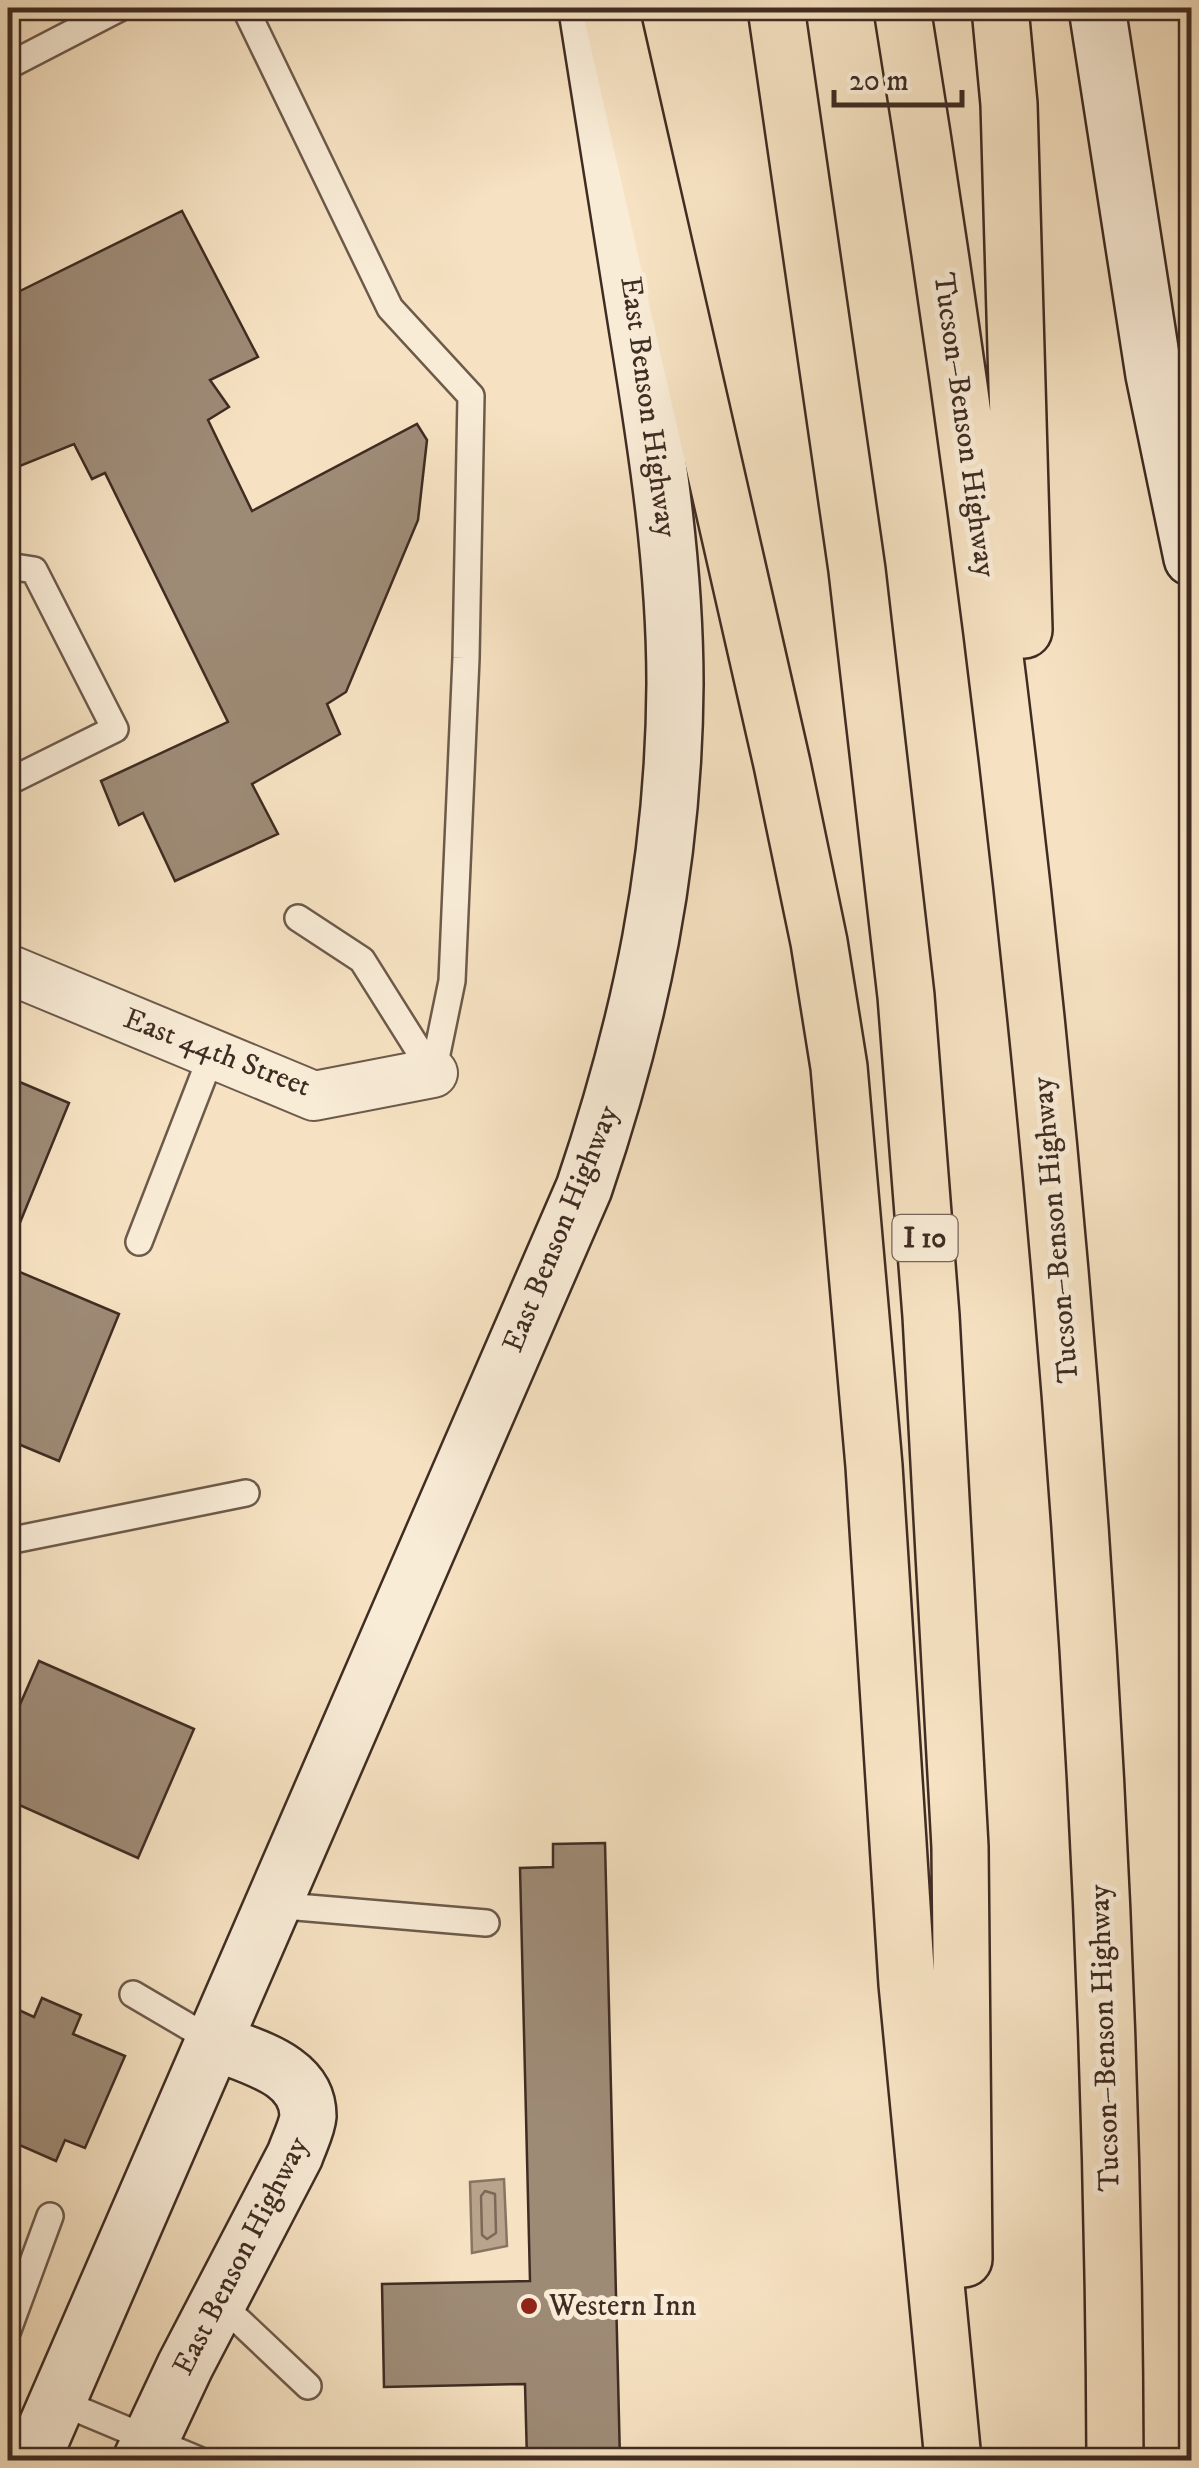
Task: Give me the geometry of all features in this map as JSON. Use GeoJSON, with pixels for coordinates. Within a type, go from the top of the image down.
{"type":"FeatureCollection","features":[{"type":"Feature","properties":{"kind":"highway"},"geometry":{"type":"LineString","coordinates":[[610,8],[782,764],[832,1017],[858,1261],[908,1984],[957,2444]]}},
{"type":"Feature","properties":{"kind":"highway","name":"I 10"},"geometry":{"type":"LineString","coordinates":[[776,8],[860,590],[895,882],[931,1316],[960,1847],[957,2444]]}},
{"type":"Feature","properties":{"kind":"highway","name":"Tucson–Benson Highway"},"geometry":{"type":"LineString","coordinates":[[902,8],[986,578],[1034,988],[1060,1258],[1092,1718],[1115,2460]]}},
{"type":"Feature","properties":{"kind":"highway"},"geometry":{"type":"LineString","coordinates":[[1000,8],[1009,124],[1034,988]]}},
{"type":"Feature","properties":{"kind":"highway"},"geometry":{"type":"LineString","coordinates":[[1114,2352],[1124,2460]]}},
{"type":"Feature","properties":{"kind":"main road","name":"East Benson Highway"},"geometry":{"type":"LineString","coordinates":[[32,2460],[584,1188],[622,1067],[654,936],[673,741],[668,550],[661,479],[587,8]]}},
{"type":"Feature","properties":{"kind":"main road"},"geometry":{"type":"LineString","coordinates":[[1098,8],[1154,375],[1192,558]]}},
{"type":"Feature","properties":{"kind":"main road","name":"East Benson Highway"},"geometry":{"type":"LineString","coordinates":[[164,2454],[219,2302],[295,2154],[308,2120],[305,2092],[289,2074],[213,2041]]}},
{"type":"Feature","properties":{"kind":"street","name":"East 44th Street"},"geometry":{"type":"LineString","coordinates":[[8,969],[314,1096],[433,1073]]}},
{"type":"Feature","properties":{"kind":"lane"},"geometry":{"type":"LineString","coordinates":[[8,66],[120,8]]}},
{"type":"Feature","properties":{"kind":"lane"},"geometry":{"type":"LineString","coordinates":[[245,8],[390,308],[471,396],[466,658],[452,981],[433,1073]]}},
{"type":"Feature","properties":{"kind":"lane"},"geometry":{"type":"LineString","coordinates":[[8,566],[34,570],[116,729],[8,782]]}},
{"type":"Feature","properties":{"kind":"lane"},"geometry":{"type":"LineString","coordinates":[[298,918],[362,960],[433,1073]]}},
{"type":"Feature","properties":{"kind":"lane"},"geometry":{"type":"LineString","coordinates":[[138,1242],[212,1054]]}},
{"type":"Feature","properties":{"kind":"lane"},"geometry":{"type":"LineString","coordinates":[[8,1541],[246,1492]]}},
{"type":"Feature","properties":{"kind":"lane"},"geometry":{"type":"LineString","coordinates":[[272,1905],[486,1924]]}},
{"type":"Feature","properties":{"kind":"lane"},"geometry":{"type":"LineString","coordinates":[[133,1994],[213,2041]]}},
{"type":"Feature","properties":{"kind":"lane"},"geometry":{"type":"LineString","coordinates":[[8,2330],[50,2216]]}},
{"type":"Feature","properties":{"kind":"lane"},"geometry":{"type":"LineString","coordinates":[[219,2302],[308,2386]]}},
{"type":"Feature","properties":{"kind":"lane"},"geometry":{"type":"LineString","coordinates":[[58,2401],[164,2454]]}},
{"type":"Feature","properties":{"kind":"water"},"geometry":{"type":"Polygon","coordinates":[[[504,2179],[507,2246],[472,2253],[470,2182],[504,2179]]]}},
{"type":"Feature","properties":{"kind":"building"},"geometry":{"type":"Polygon","coordinates":[[[182,211],[258,357],[210,380],[229,407],[208,420],[252,511],[417,424],[427,440],[418,520],[346,692],[327,704],[340,734],[252,784],[278,834],[175,881],[143,813],[119,825],[101,781],[228,722],[105,473],[92,479],[74,444],[20,466],[8,439],[8,297],[182,211]]]}},
{"type":"Feature","properties":{"kind":"building"},"geometry":{"type":"Polygon","coordinates":[[[8,1077],[69,1103],[19,1225],[8,1220],[8,1077]]]}},
{"type":"Feature","properties":{"kind":"building"},"geometry":{"type":"Polygon","coordinates":[[[8,1267],[119,1314],[59,1461],[11,1441],[8,1449],[8,1267]]]}},
{"type":"Feature","properties":{"kind":"building"},"geometry":{"type":"Polygon","coordinates":[[[39,1661],[194,1729],[138,1858],[8,1800],[8,1732],[39,1661]]]}},
{"type":"Feature","properties":{"kind":"building"},"geometry":{"type":"Polygon","coordinates":[[[605,1843],[620,2460],[527,2460],[525,2384],[384,2387],[382,2284],[530,2281],[520,1868],[553,1867],[553,1844],[605,1843]]]}},
{"type":"Feature","properties":{"kind":"building"},"geometry":{"type":"Polygon","coordinates":[[[42,1998],[81,2015],[73,2034],[125,2056],[85,2148],[65,2140],[56,2161],[8,2140],[8,2005],[34,2017],[42,1998]]]}},
{"type":"Feature","properties":{"kind":"place","name":"Western Inn"},"geometry":{"type":"Point","coordinates":[529,2306]}}]}
